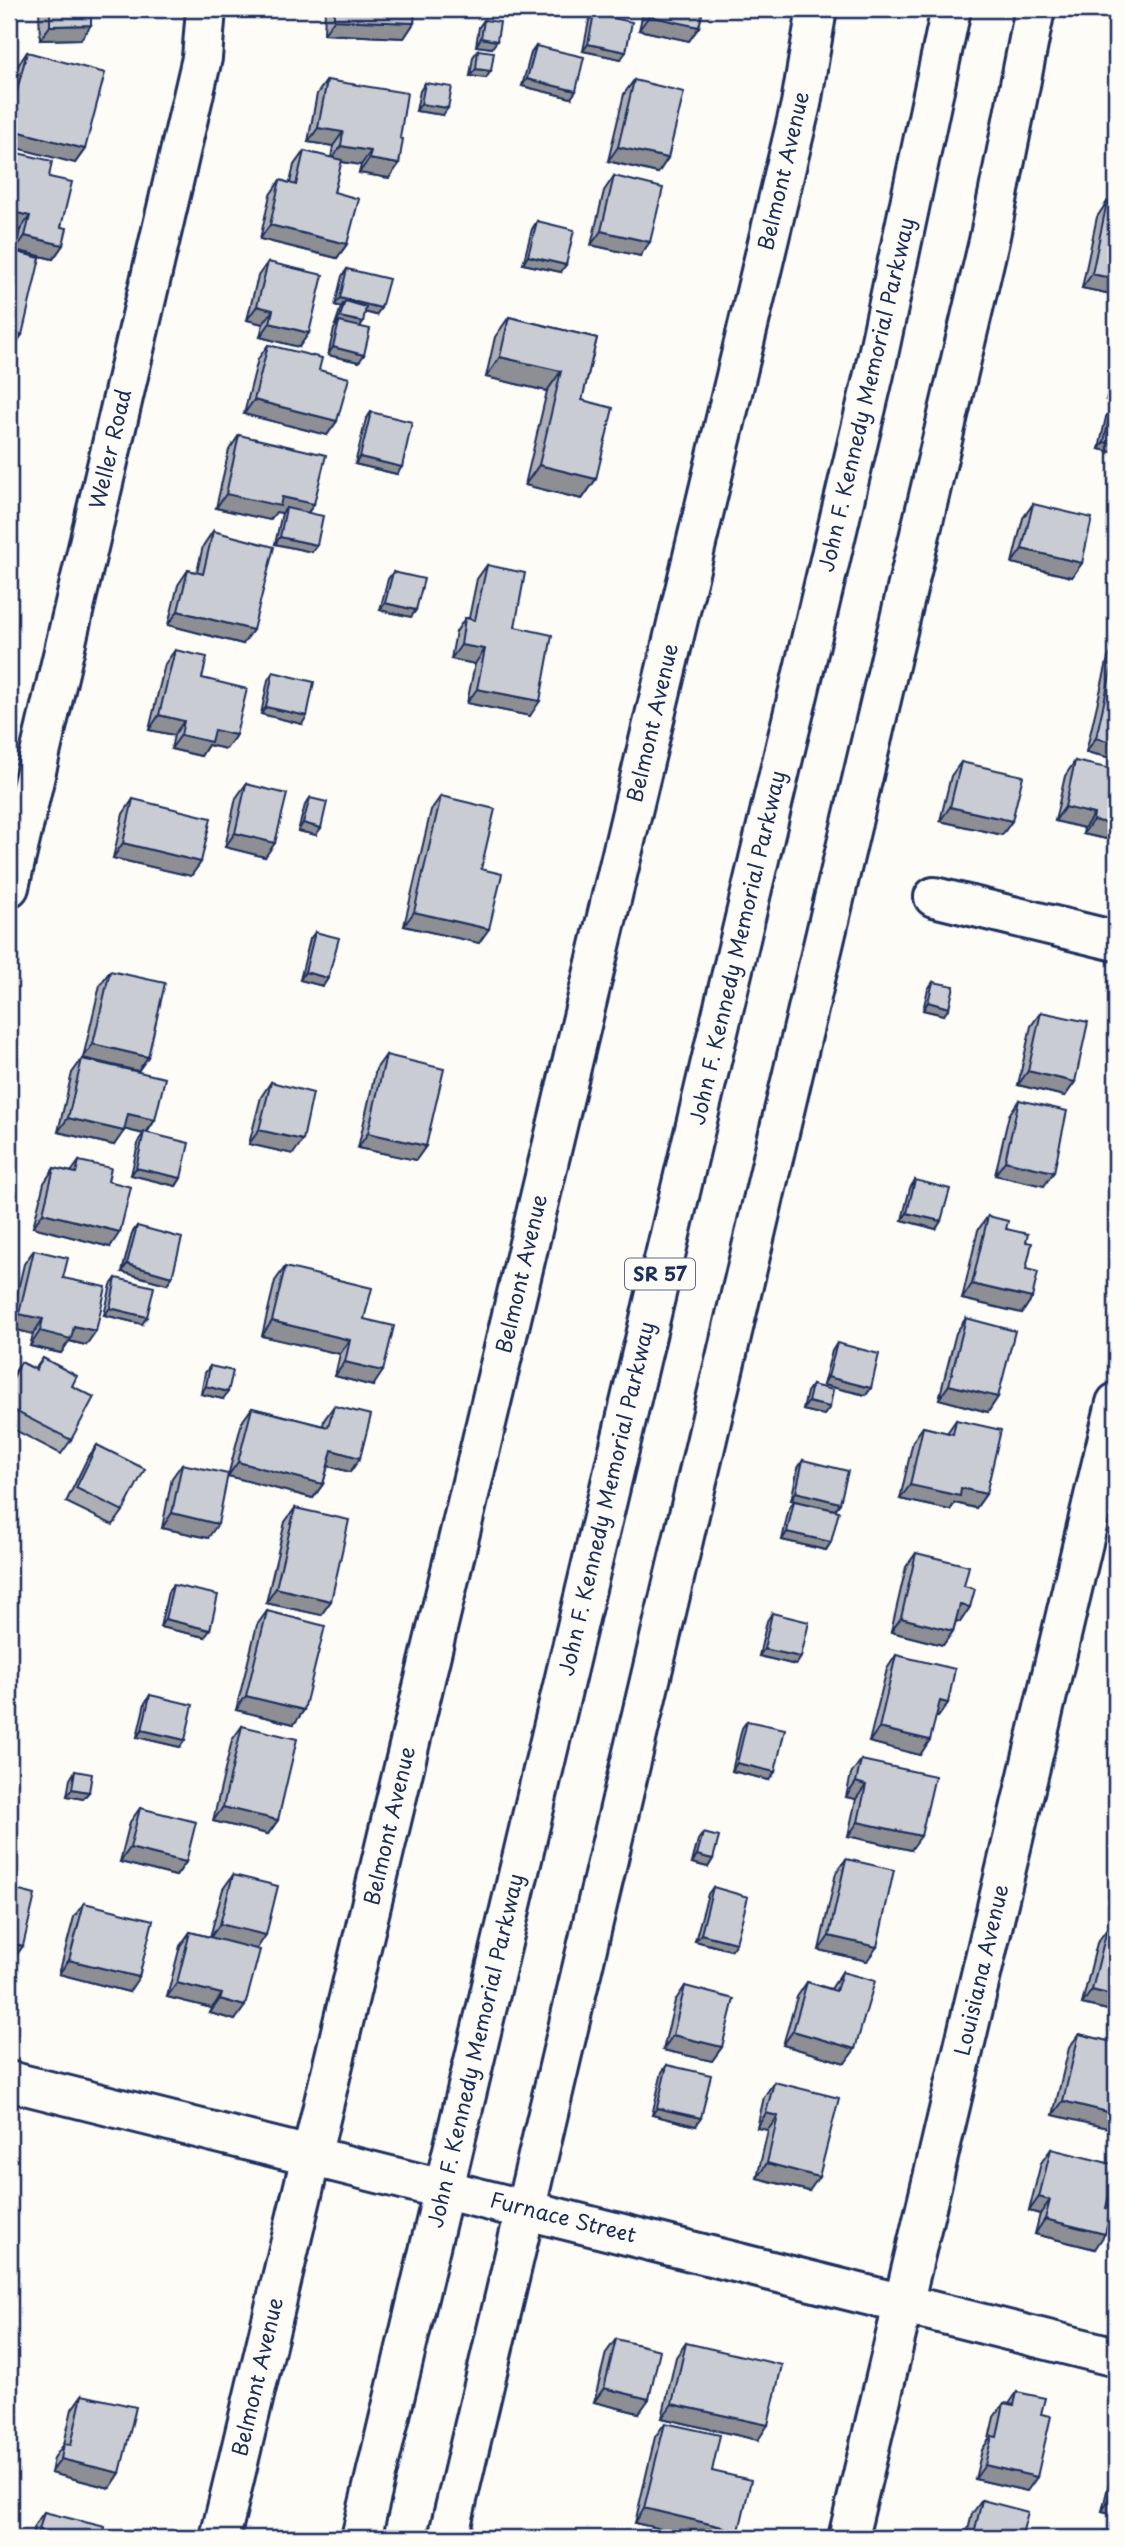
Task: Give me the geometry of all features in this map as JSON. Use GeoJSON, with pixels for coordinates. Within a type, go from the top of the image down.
{"type":"FeatureCollection","features":[{"type":"Feature","properties":{"kind":"main road","name":"Weller Road"},"geometry":{"type":"LineString","coordinates":[[9,887],[202,58],[206,9]]}},
{"type":"Feature","properties":{"kind":"main road","name":"Belmont Avenue"},"geometry":{"type":"LineString","coordinates":[[220,2538],[801,104],[817,9]]}},
{"type":"Feature","properties":{"kind":"main road","name":"John F. Kennedy Memorial Parkway"},"geometry":{"type":"LineString","coordinates":[[361,2538],[874,374],[951,9]]}},
{"type":"Feature","properties":{"kind":"main road"},"geometry":{"type":"LineString","coordinates":[[448,2538],[989,242],[1035,9]]}},
{"type":"Feature","properties":{"kind":"main road"},"geometry":{"type":"LineString","coordinates":[[933,898],[1116,941]]}},
{"type":"Feature","properties":{"kind":"main road","name":"Louisiana Avenue"},"geometry":{"type":"LineString","coordinates":[[848,2538],[1116,1403]]}},
{"type":"Feature","properties":{"kind":"main road","name":"Furnace Street"},"geometry":{"type":"LineString","coordinates":[[9,2081],[1116,2357]]}},
{"type":"Feature","properties":{"kind":"building"},"geometry":{"type":"Polygon","coordinates":[[[50,9],[91,9],[91,25],[50,26],[50,9]]]}},
{"type":"Feature","properties":{"kind":"building"},"geometry":{"type":"Polygon","coordinates":[[[334,9],[415,9],[414,23],[334,20],[334,9]]]}},
{"type":"Feature","properties":{"kind":"building"},"geometry":{"type":"Polygon","coordinates":[[[651,9],[703,9],[699,27],[649,16],[651,9]]]}},
{"type":"Feature","properties":{"kind":"building"},"geometry":{"type":"Polygon","coordinates":[[[594,14],[632,22],[626,52],[588,44],[594,14]]]}},
{"type":"Feature","properties":{"kind":"building"},"geometry":{"type":"Polygon","coordinates":[[[484,20],[500,22],[497,41],[481,38],[484,20]]]}},
{"type":"Feature","properties":{"kind":"building"},"geometry":{"type":"Polygon","coordinates":[[[536,46],[584,57],[576,91],[527,79],[536,46]]]}},
{"type":"Feature","properties":{"kind":"building"},"geometry":{"type":"Polygon","coordinates":[[[478,50],[494,52],[491,71],[476,69],[478,50]]]}},
{"type":"Feature","properties":{"kind":"building"},"geometry":{"type":"Polygon","coordinates":[[[27,52],[105,73],[85,149],[9,129],[9,97],[15,98],[27,52]]]}},
{"type":"Feature","properties":{"kind":"building"},"geometry":{"type":"Polygon","coordinates":[[[327,80],[407,93],[399,164],[369,159],[371,151],[341,146],[343,132],[318,128],[327,80]]]}},
{"type":"Feature","properties":{"kind":"building"},"geometry":{"type":"Polygon","coordinates":[[[634,80],[684,92],[668,158],[618,147],[634,80]]]}},
{"type":"Feature","properties":{"kind":"building"},"geometry":{"type":"Polygon","coordinates":[[[425,83],[452,87],[448,108],[421,104],[425,83]]]}},
{"type":"Feature","properties":{"kind":"building"},"geometry":{"type":"Polygon","coordinates":[[[9,151],[52,161],[49,177],[72,182],[61,227],[67,228],[63,245],[25,236],[30,216],[9,211],[9,151]]]}},
{"type":"Feature","properties":{"kind":"building"},"geometry":{"type":"Polygon","coordinates":[[[304,151],[342,160],[334,192],[359,199],[347,244],[270,225],[280,180],[296,185],[304,151]]]}},
{"type":"Feature","properties":{"kind":"building"},"geometry":{"type":"Polygon","coordinates":[[[614,176],[663,188],[650,242],[601,231],[614,176]]]}},
{"type":"Feature","properties":{"kind":"building"},"geometry":{"type":"Polygon","coordinates":[[[1107,202],[1116,205],[1116,279],[1092,274],[1107,202]]]}},
{"type":"Feature","properties":{"kind":"building"},"geometry":{"type":"Polygon","coordinates":[[[537,221],[574,230],[566,265],[528,256],[537,221]]]}},
{"type":"Feature","properties":{"kind":"building"},"geometry":{"type":"Polygon","coordinates":[[[9,250],[40,258],[22,335],[9,331],[9,250]]]}},
{"type":"Feature","properties":{"kind":"building"},"geometry":{"type":"Polygon","coordinates":[[[268,262],[323,275],[309,333],[270,323],[273,310],[257,306],[268,262]]]}},
{"type":"Feature","properties":{"kind":"building"},"geometry":{"type":"Polygon","coordinates":[[[347,269],[389,279],[381,308],[340,298],[347,269]]]}},
{"type":"Feature","properties":{"kind":"building"},"geometry":{"type":"Polygon","coordinates":[[[345,301],[366,307],[363,322],[340,317],[345,301]]]}},
{"type":"Feature","properties":{"kind":"building"},"geometry":{"type":"Polygon","coordinates":[[[509,317],[597,338],[582,400],[613,408],[596,479],[539,465],[561,371],[500,357],[509,317]]]}},
{"type":"Feature","properties":{"kind":"building"},"geometry":{"type":"Polygon","coordinates":[[[339,322],[370,329],[364,355],[333,347],[339,322]]]}},
{"type":"Feature","properties":{"kind":"building"},"geometry":{"type":"Polygon","coordinates":[[[268,345],[322,358],[319,370],[349,378],[337,421],[254,400],[268,345]]]}},
{"type":"Feature","properties":{"kind":"building"},"geometry":{"type":"Polygon","coordinates":[[[1116,368],[1116,394],[1111,392],[1116,368]]]}},
{"type":"Feature","properties":{"kind":"building"},"geometry":{"type":"Polygon","coordinates":[[[1111,410],[1116,411],[1116,444],[1104,442],[1111,410]]]}},
{"type":"Feature","properties":{"kind":"building"},"geometry":{"type":"Polygon","coordinates":[[[371,412],[412,422],[402,467],[360,457],[371,412]]]}},
{"type":"Feature","properties":{"kind":"building"},"geometry":{"type":"Polygon","coordinates":[[[239,435],[326,455],[314,504],[282,497],[280,506],[226,494],[239,435]]]}},
{"type":"Feature","properties":{"kind":"building"},"geometry":{"type":"Polygon","coordinates":[[[1033,504],[1092,518],[1082,563],[1022,549],[1033,504]]]}},
{"type":"Feature","properties":{"kind":"building"},"geometry":{"type":"Polygon","coordinates":[[[286,508],[323,516],[317,545],[280,537],[286,508]]]}},
{"type":"Feature","properties":{"kind":"building"},"geometry":{"type":"Polygon","coordinates":[[[213,531],[274,547],[253,630],[178,611],[188,570],[203,574],[213,531]]]}},
{"type":"Feature","properties":{"kind":"building"},"geometry":{"type":"Polygon","coordinates":[[[487,565],[525,573],[515,627],[552,635],[540,701],[477,689],[485,649],[461,645],[465,618],[475,620],[487,565]]]}},
{"type":"Feature","properties":{"kind":"building"},"geometry":{"type":"Polygon","coordinates":[[[393,572],[424,579],[416,610],[385,603],[393,572]]]}},
{"type":"Feature","properties":{"kind":"building"},"geometry":{"type":"Polygon","coordinates":[[[1116,649],[1116,743],[1096,738],[1116,649]]]}},
{"type":"Feature","properties":{"kind":"building"},"geometry":{"type":"Polygon","coordinates":[[[175,650],[207,657],[202,678],[247,689],[236,735],[214,730],[211,742],[181,735],[184,721],[159,715],[175,650]]]}},
{"type":"Feature","properties":{"kind":"building"},"geometry":{"type":"Polygon","coordinates":[[[273,672],[314,682],[307,716],[266,707],[273,672]]]}},
{"type":"Feature","properties":{"kind":"building"},"geometry":{"type":"Polygon","coordinates":[[[1075,761],[1116,770],[1116,825],[1093,820],[1094,814],[1065,807],[1075,761]]]}},
{"type":"Feature","properties":{"kind":"building"},"geometry":{"type":"Polygon","coordinates":[[[961,762],[1023,776],[1012,821],[950,807],[961,762]]]}},
{"type":"Feature","properties":{"kind":"building"},"geometry":{"type":"Polygon","coordinates":[[[246,784],[287,794],[275,843],[235,833],[246,784]]]}},
{"type":"Feature","properties":{"kind":"building"},"geometry":{"type":"Polygon","coordinates":[[[441,796],[495,809],[481,869],[502,874],[489,929],[414,912],[441,796]]]}},
{"type":"Feature","properties":{"kind":"building"},"geometry":{"type":"Polygon","coordinates":[[[310,798],[327,802],[321,828],[303,823],[310,798]]]}},
{"type":"Feature","properties":{"kind":"building"},"geometry":{"type":"Polygon","coordinates":[[[133,799],[211,818],[201,862],[123,843],[133,799]]]}},
{"type":"Feature","properties":{"kind":"building"},"geometry":{"type":"Polygon","coordinates":[[[315,932],[339,938],[328,978],[305,972],[315,932]]]}},
{"type":"Feature","properties":{"kind":"building"},"geometry":{"type":"Polygon","coordinates":[[[110,971],[165,983],[148,1057],[93,1044],[110,971]]]}},
{"type":"Feature","properties":{"kind":"building"},"geometry":{"type":"Polygon","coordinates":[[[933,982],[954,986],[949,1008],[928,1002],[933,982]]]}},
{"type":"Feature","properties":{"kind":"building"},"geometry":{"type":"Polygon","coordinates":[[[1041,1012],[1088,1022],[1075,1082],[1028,1071],[1041,1012]]]}},
{"type":"Feature","properties":{"kind":"building"},"geometry":{"type":"Polygon","coordinates":[[[386,1055],[444,1069],[426,1146],[368,1133],[386,1055]]]}},
{"type":"Feature","properties":{"kind":"building"},"geometry":{"type":"Polygon","coordinates":[[[82,1059],[165,1078],[155,1120],[128,1114],[124,1131],[68,1118],[82,1059]]]}},
{"type":"Feature","properties":{"kind":"building"},"geometry":{"type":"Polygon","coordinates":[[[271,1082],[313,1093],[303,1140],[259,1130],[271,1082]]]}},
{"type":"Feature","properties":{"kind":"building"},"geometry":{"type":"Polygon","coordinates":[[[1019,1100],[1067,1111],[1054,1172],[1005,1161],[1019,1100]]]}},
{"type":"Feature","properties":{"kind":"building"},"geometry":{"type":"Polygon","coordinates":[[[144,1132],[189,1143],[181,1178],[136,1168],[144,1132]]]}},
{"type":"Feature","properties":{"kind":"building"},"geometry":{"type":"Polygon","coordinates":[[[79,1161],[111,1168],[108,1181],[131,1187],[120,1232],[43,1213],[54,1168],[76,1173],[79,1161]]]}},
{"type":"Feature","properties":{"kind":"building"},"geometry":{"type":"Polygon","coordinates":[[[915,1180],[950,1189],[941,1221],[907,1213],[915,1180]]]}},
{"type":"Feature","properties":{"kind":"building"},"geometry":{"type":"Polygon","coordinates":[[[988,1216],[1008,1221],[1006,1229],[1028,1234],[1026,1242],[1032,1243],[1026,1269],[1038,1272],[1032,1298],[972,1284],[988,1216]]]}},
{"type":"Feature","properties":{"kind":"building"},"geometry":{"type":"Polygon","coordinates":[[[137,1226],[182,1238],[172,1277],[127,1264],[137,1226]]]}},
{"type":"Feature","properties":{"kind":"building"},"geometry":{"type":"Polygon","coordinates":[[[34,1250],[68,1258],[63,1278],[106,1287],[96,1331],[74,1326],[71,1339],[40,1331],[43,1319],[19,1314],[34,1250]]]}},
{"type":"Feature","properties":{"kind":"building"},"geometry":{"type":"Polygon","coordinates":[[[285,1267],[372,1288],[364,1319],[394,1326],[383,1371],[345,1362],[350,1340],[272,1321],[285,1267]]]}},
{"type":"Feature","properties":{"kind":"building"},"geometry":{"type":"Polygon","coordinates":[[[116,1278],[154,1287],[147,1317],[110,1308],[116,1278]]]}},
{"type":"Feature","properties":{"kind":"building"},"geometry":{"type":"Polygon","coordinates":[[[966,1318],[1015,1331],[998,1397],[949,1385],[966,1318]]]}},
{"type":"Feature","properties":{"kind":"building"},"geometry":{"type":"Polygon","coordinates":[[[837,1343],[879,1354],[871,1388],[828,1377],[837,1343]]]}},
{"type":"Feature","properties":{"kind":"building"},"geometry":{"type":"Polygon","coordinates":[[[43,1358],[77,1376],[72,1386],[94,1397],[71,1440],[9,1408],[9,1386],[21,1362],[36,1370],[43,1358]]]}},
{"type":"Feature","properties":{"kind":"building"},"geometry":{"type":"Polygon","coordinates":[[[210,1366],[233,1371],[228,1392],[206,1386],[210,1366]]]}},
{"type":"Feature","properties":{"kind":"building"},"geometry":{"type":"Polygon","coordinates":[[[812,1385],[833,1390],[830,1407],[808,1402],[812,1385]]]}},
{"type":"Feature","properties":{"kind":"building"},"geometry":{"type":"Polygon","coordinates":[[[334,1406],[371,1415],[360,1458],[332,1450],[323,1484],[238,1462],[252,1408],[328,1427],[334,1406]]]}},
{"type":"Feature","properties":{"kind":"building"},"geometry":{"type":"Polygon","coordinates":[[[956,1420],[1001,1430],[986,1494],[961,1488],[960,1496],[910,1485],[923,1427],[953,1434],[956,1420]]]}},
{"type":"Feature","properties":{"kind":"building"},"geometry":{"type":"Polygon","coordinates":[[[97,1445],[145,1469],[123,1511],[76,1488],[97,1445]]]}},
{"type":"Feature","properties":{"kind":"building"},"geometry":{"type":"Polygon","coordinates":[[[803,1460],[848,1471],[840,1503],[796,1492],[803,1460]]]}},
{"type":"Feature","properties":{"kind":"building"},"geometry":{"type":"Polygon","coordinates":[[[182,1464],[228,1474],[218,1524],[172,1513],[182,1464]]]}},
{"type":"Feature","properties":{"kind":"building"},"geometry":{"type":"Polygon","coordinates":[[[794,1501],[839,1511],[831,1542],[787,1532],[794,1501]]]}},
{"type":"Feature","properties":{"kind":"building"},"geometry":{"type":"Polygon","coordinates":[[[295,1508],[349,1520],[331,1601],[276,1588],[295,1508]]]}},
{"type":"Feature","properties":{"kind":"building"},"geometry":{"type":"Polygon","coordinates":[[[916,1553],[969,1566],[964,1586],[975,1589],[970,1607],[960,1605],[953,1631],[901,1618],[916,1553]]]}},
{"type":"Feature","properties":{"kind":"building"},"geometry":{"type":"Polygon","coordinates":[[[173,1585],[218,1595],[210,1630],[165,1619],[173,1585]]]}},
{"type":"Feature","properties":{"kind":"building"},"geometry":{"type":"Polygon","coordinates":[[[267,1611],[325,1626],[304,1710],[246,1696],[267,1611]]]}},
{"type":"Feature","properties":{"kind":"building"},"geometry":{"type":"Polygon","coordinates":[[[772,1613],[809,1622],[801,1657],[764,1649],[772,1613]]]}},
{"type":"Feature","properties":{"kind":"building"},"geometry":{"type":"Polygon","coordinates":[[[896,1655],[955,1669],[948,1703],[940,1701],[930,1740],[879,1728],[896,1655]]]}},
{"type":"Feature","properties":{"kind":"building"},"geometry":{"type":"Polygon","coordinates":[[[150,1695],[193,1705],[185,1740],[142,1730],[150,1695]]]}},
{"type":"Feature","properties":{"kind":"building"},"geometry":{"type":"Polygon","coordinates":[[[747,1721],[785,1729],[775,1772],[737,1763],[747,1721]]]}},
{"type":"Feature","properties":{"kind":"building"},"geometry":{"type":"Polygon","coordinates":[[[242,1726],[297,1739],[278,1820],[223,1807],[242,1726]]]}},
{"type":"Feature","properties":{"kind":"building"},"geometry":{"type":"Polygon","coordinates":[[[861,1760],[935,1776],[921,1836],[858,1822],[866,1785],[856,1782],[861,1760]]]}},
{"type":"Feature","properties":{"kind":"building"},"geometry":{"type":"Polygon","coordinates":[[[75,1771],[92,1774],[89,1792],[72,1789],[75,1771]]]}},
{"type":"Feature","properties":{"kind":"building"},"geometry":{"type":"Polygon","coordinates":[[[140,1808],[196,1822],[186,1862],[130,1848],[140,1808]]]}},
{"type":"Feature","properties":{"kind":"building"},"geometry":{"type":"Polygon","coordinates":[[[703,1833],[719,1837],[713,1859],[697,1855],[703,1833]]]}},
{"type":"Feature","properties":{"kind":"building"},"geometry":{"type":"Polygon","coordinates":[[[846,1859],[894,1870],[877,1947],[829,1936],[846,1859]]]}},
{"type":"Feature","properties":{"kind":"building"},"geometry":{"type":"Polygon","coordinates":[[[233,1875],[278,1886],[266,1935],[220,1924],[233,1875]]]}},
{"type":"Feature","properties":{"kind":"building"},"geometry":{"type":"Polygon","coordinates":[[[713,1887],[748,1897],[736,1943],[701,1934],[713,1887]]]}},
{"type":"Feature","properties":{"kind":"building"},"geometry":{"type":"Polygon","coordinates":[[[9,1888],[35,1895],[23,1946],[9,1942],[9,1888]]]}},
{"type":"Feature","properties":{"kind":"building"},"geometry":{"type":"Polygon","coordinates":[[[84,1903],[153,1920],[139,1977],[69,1960],[84,1903]]]}},
{"type":"Feature","properties":{"kind":"building"},"geometry":{"type":"Polygon","coordinates":[[[1107,1929],[1116,1931],[1116,1996],[1092,1990],[1107,1929]]]}},
{"type":"Feature","properties":{"kind":"building"},"geometry":{"type":"Polygon","coordinates":[[[190,1932],[260,1950],[245,2006],[220,1999],[222,1994],[177,1983],[190,1932]]]}},
{"type":"Feature","properties":{"kind":"building"},"geometry":{"type":"Polygon","coordinates":[[[842,1972],[875,1981],[855,2049],[793,2031],[807,1982],[836,1991],[842,1972]]]}},
{"type":"Feature","properties":{"kind":"building"},"geometry":{"type":"Polygon","coordinates":[[[685,1986],[734,1999],[722,2047],[673,2035],[685,1986]]]}},
{"type":"Feature","properties":{"kind":"building"},"geometry":{"type":"Polygon","coordinates":[[[1079,2034],[1116,2043],[1116,2114],[1063,2101],[1079,2034]]]}},
{"type":"Feature","properties":{"kind":"building"},"geometry":{"type":"Polygon","coordinates":[[[667,2065],[711,2075],[701,2118],[657,2108],[667,2065]]]}},
{"type":"Feature","properties":{"kind":"building"},"geometry":{"type":"Polygon","coordinates":[[[774,2082],[839,2098],[819,2177],[767,2163],[778,2116],[766,2113],[774,2082]]]}},
{"type":"Feature","properties":{"kind":"building"},"geometry":{"type":"Polygon","coordinates":[[[1051,2149],[1116,2165],[1106,2208],[1111,2209],[1105,2234],[1045,2219],[1050,2200],[1039,2197],[1051,2149]]]}},
{"type":"Feature","properties":{"kind":"building"},"geometry":{"type":"Polygon","coordinates":[[[616,2339],[660,2350],[649,2399],[604,2388],[616,2339]]]}},
{"type":"Feature","properties":{"kind":"building"},"geometry":{"type":"Polygon","coordinates":[[[686,2343],[782,2365],[768,2425],[672,2404],[686,2343]]]}},
{"type":"Feature","properties":{"kind":"building"},"geometry":{"type":"Polygon","coordinates":[[[1017,2392],[1045,2398],[1041,2414],[1051,2416],[1037,2477],[985,2465],[992,2436],[997,2437],[1004,2403],[1014,2405],[1017,2392]]]}},
{"type":"Feature","properties":{"kind":"building"},"geometry":{"type":"Polygon","coordinates":[[[82,2395],[136,2407],[120,2473],[61,2459],[64,2444],[71,2445],[82,2395]]]}},
{"type":"Feature","properties":{"kind":"building"},"geometry":{"type":"Polygon","coordinates":[[[665,2423],[720,2435],[712,2471],[751,2480],[739,2531],[644,2508],[665,2423]]]}},
{"type":"Feature","properties":{"kind":"building"},"geometry":{"type":"Polygon","coordinates":[[[1116,2466],[1116,2506],[1107,2503],[1116,2466]]]}},
{"type":"Feature","properties":{"kind":"building"},"geometry":{"type":"Polygon","coordinates":[[[982,2500],[1028,2512],[1021,2538],[973,2538],[982,2500]]]}},
{"type":"Feature","properties":{"kind":"building"},"geometry":{"type":"Polygon","coordinates":[[[44,2512],[105,2527],[103,2538],[53,2538],[54,2533],[39,2530],[44,2512]]]}},
{"type":"Feature","properties":{"kind":"building"},"geometry":{"type":"Polygon","coordinates":[[[1104,2531],[1116,2533],[1116,2538],[1102,2538],[1104,2531]]]}}]}
